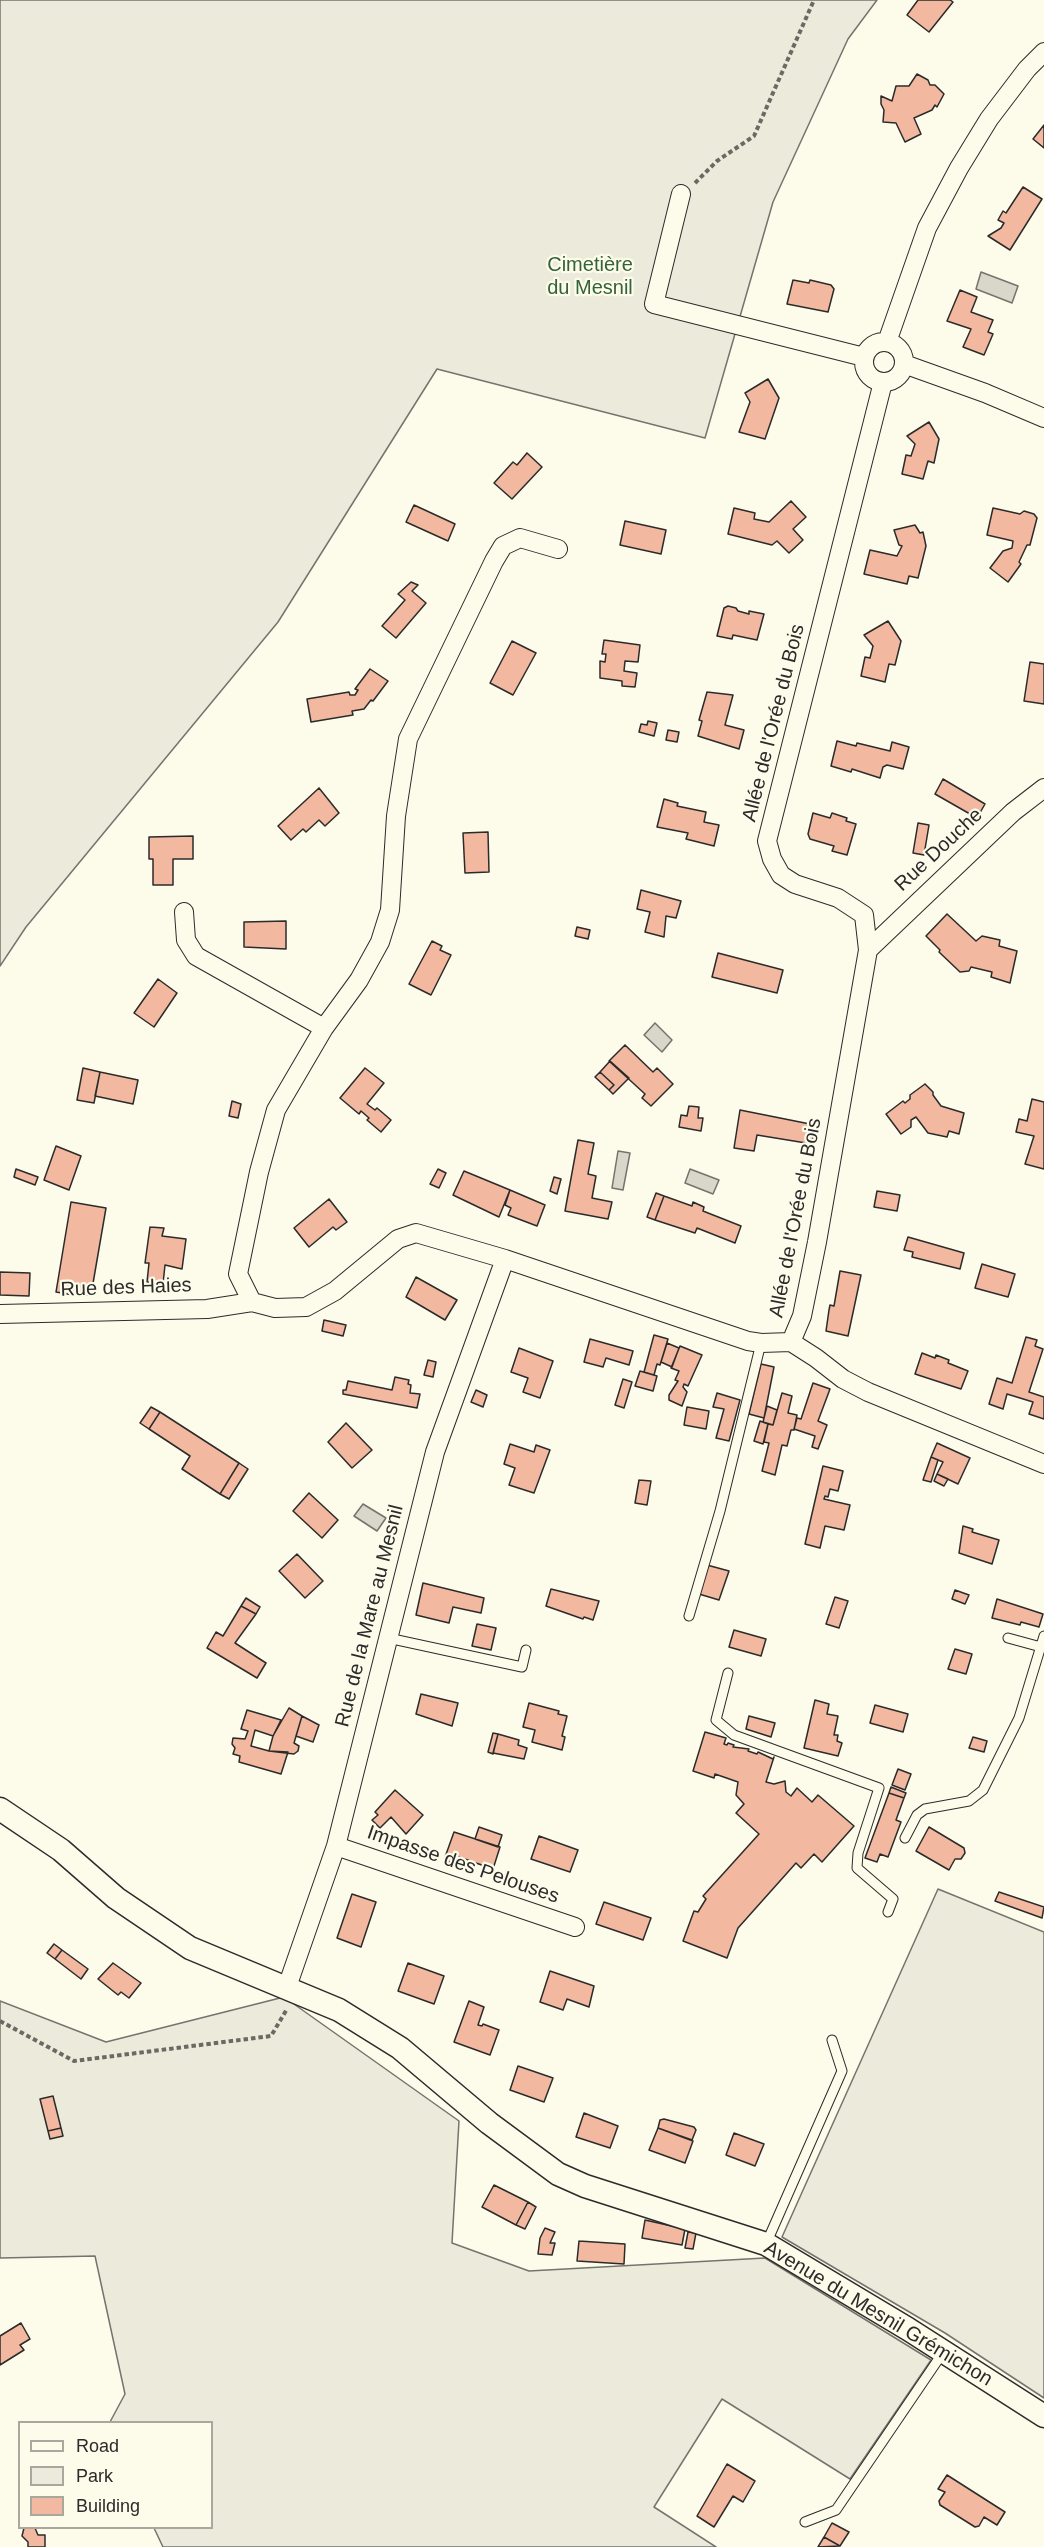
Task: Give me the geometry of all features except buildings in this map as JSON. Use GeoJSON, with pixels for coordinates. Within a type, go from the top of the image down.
{"type":"FeatureCollection","features":[{"type":"Feature","properties":{"kind":"street"},"geometry":{"type":"LineString","coordinates":[[887,342],[927,228],[959,168],[989,119],[1027,69],[1044,52]]}},
{"type":"Feature","properties":{"kind":"street"},"geometry":{"type":"LineString","coordinates":[[681,194],[654,304],[864,357]]}},
{"type":"Feature","properties":{"kind":"street"},"geometry":{"type":"LineString","coordinates":[[887,342],[898,347],[904,364],[899,375],[889,382],[883,382],[876,380],[866,371],[864,357],[870,347],[887,342]]}},
{"type":"Feature","properties":{"kind":"street"},"geometry":{"type":"LineString","coordinates":[[904,364],[985,393],[1044,418]]}},
{"type":"Feature","properties":{"kind":"street","name":"Allée de l'Orée du Bois"},"geometry":{"type":"LineString","coordinates":[[791,1342],[802,1316],[817,1242],[868,950],[864,915],[838,898],[795,884],[781,875],[772,859],[767,841],[883,382]]}},
{"type":"Feature","properties":{"kind":"street"},"geometry":{"type":"LineString","coordinates":[[558,549],[520,538],[504,546],[408,739],[403,762],[390,910],[380,942],[359,980],[324,1028],[276,1110],[259,1172],[238,1274],[252,1302],[275,1308],[306,1307],[335,1291],[398,1239],[416,1233],[505,1259],[761,1343],[791,1342],[843,1379],[868,1392],[1044,1464]]}},
{"type":"Feature","properties":{"kind":"street","name":"Rue Douche"},"geometry":{"type":"LineString","coordinates":[[868,950],[1013,812],[1044,788]]}},
{"type":"Feature","properties":{"kind":"street"},"geometry":{"type":"LineString","coordinates":[[184,912],[186,940],[196,957],[324,1028]]}},
{"type":"Feature","properties":{"kind":"street","name":"Rue de la Mare au Mesnil"},"geometry":{"type":"LineString","coordinates":[[290,1994],[336,1846],[435,1452],[505,1259]]}},
{"type":"Feature","properties":{"kind":"street","name":"Rue des Haies"},"geometry":{"type":"LineString","coordinates":[[0,1314],[207,1309],[252,1302]]}},
{"type":"Feature","properties":{"kind":"street","name":"Avenue du Mesnil Grémichon"},"geometry":{"type":"LineString","coordinates":[[0,1809],[61,1850],[116,1898],[190,1948],[290,1994],[339,2010],[400,2048],[489,2123],[558,2174],[585,2186],[766,2244],[944,2351],[1044,2416]]}},
{"type":"Feature","properties":{"kind":"street","name":"Impasse des Pelouses"},"geometry":{"type":"LineString","coordinates":[[336,1846],[575,1927]]}},
{"type":"Feature","properties":{"kind":"lane"},"geometry":{"type":"LineString","coordinates":[[689,1616],[720,1511],[761,1343]]}},
{"type":"Feature","properties":{"kind":"lane"},"geometry":{"type":"LineString","coordinates":[[905,1838],[917,1815],[925,1809],[969,1801],[983,1790],[1019,1718],[1044,1636]]}},
{"type":"Feature","properties":{"kind":"lane"},"geometry":{"type":"LineString","coordinates":[[388,1638],[522,1667],[526,1650]]}},
{"type":"Feature","properties":{"kind":"lane"},"geometry":{"type":"LineString","coordinates":[[1008,1638],[1041,1647]]}},
{"type":"Feature","properties":{"kind":"lane"},"geometry":{"type":"LineString","coordinates":[[728,1673],[716,1720],[734,1735],[879,1788],[858,1853],[857,1868],[893,1899],[888,1912]]}},
{"type":"Feature","properties":{"kind":"lane"},"geometry":{"type":"LineString","coordinates":[[766,2244],[842,2071],[832,2040]]}},
{"type":"Feature","properties":{"kind":"lane"},"geometry":{"type":"LineString","coordinates":[[806,2522],[836,2510],[944,2351]]}},
{"type":"Feature","properties":{"kind":"path"},"geometry":{"type":"LineString","coordinates":[[681,194],[705,174],[717,160],[754,136],[814,0]]}},
{"type":"Feature","properties":{"kind":"path"},"geometry":{"type":"LineString","coordinates":[[0,2021],[74,2061],[271,2036],[290,1994]]}},
{"type":"Feature","properties":{"kind":"green space","name":"Cimetière du Mesnil"},"geometry":{"type":"Polygon","coordinates":[[[0,0],[877,0],[848,39],[773,202],[705,438],[437,369],[278,622],[26,927],[0,966],[0,0]]]}},
{"type":"Feature","properties":{"kind":"green space"},"geometry":{"type":"Polygon","coordinates":[[[938,1889],[1044,1932],[1044,2398],[945,2333],[782,2237],[938,1889]]]}},
{"type":"Feature","properties":{"kind":"green space"},"geometry":{"type":"Polygon","coordinates":[[[284,1997],[459,2121],[452,2243],[529,2271],[765,2258],[931,2360],[850,2479],[722,2399],[654,2507],[716,2547],[163,2547],[154,2529],[213,2529],[213,2421],[111,2421],[125,2394],[95,2256],[0,2258],[0,2001],[106,2042],[284,1997]]]}},
{"type":"Feature","properties":{"kind":"shaded area"},"geometry":{"type":"Polygon","coordinates":[[[981,272],[1018,286],[1012,303],[976,289],[981,272]]]}},
{"type":"Feature","properties":{"kind":"shaded area"},"geometry":{"type":"Polygon","coordinates":[[[655,1023],[672,1040],[662,1052],[644,1035],[655,1023]]]}},
{"type":"Feature","properties":{"kind":"shaded area"},"geometry":{"type":"Polygon","coordinates":[[[618,1151],[630,1153],[623,1190],[612,1188],[618,1151]]]}},
{"type":"Feature","properties":{"kind":"shaded area"},"geometry":{"type":"Polygon","coordinates":[[[690,1169],[719,1180],[713,1194],[685,1183],[690,1169]]]}},
{"type":"Feature","properties":{"kind":"shaded area"},"geometry":{"type":"Polygon","coordinates":[[[363,1504],[386,1518],[377,1531],[354,1516],[363,1504]]]}}]}
